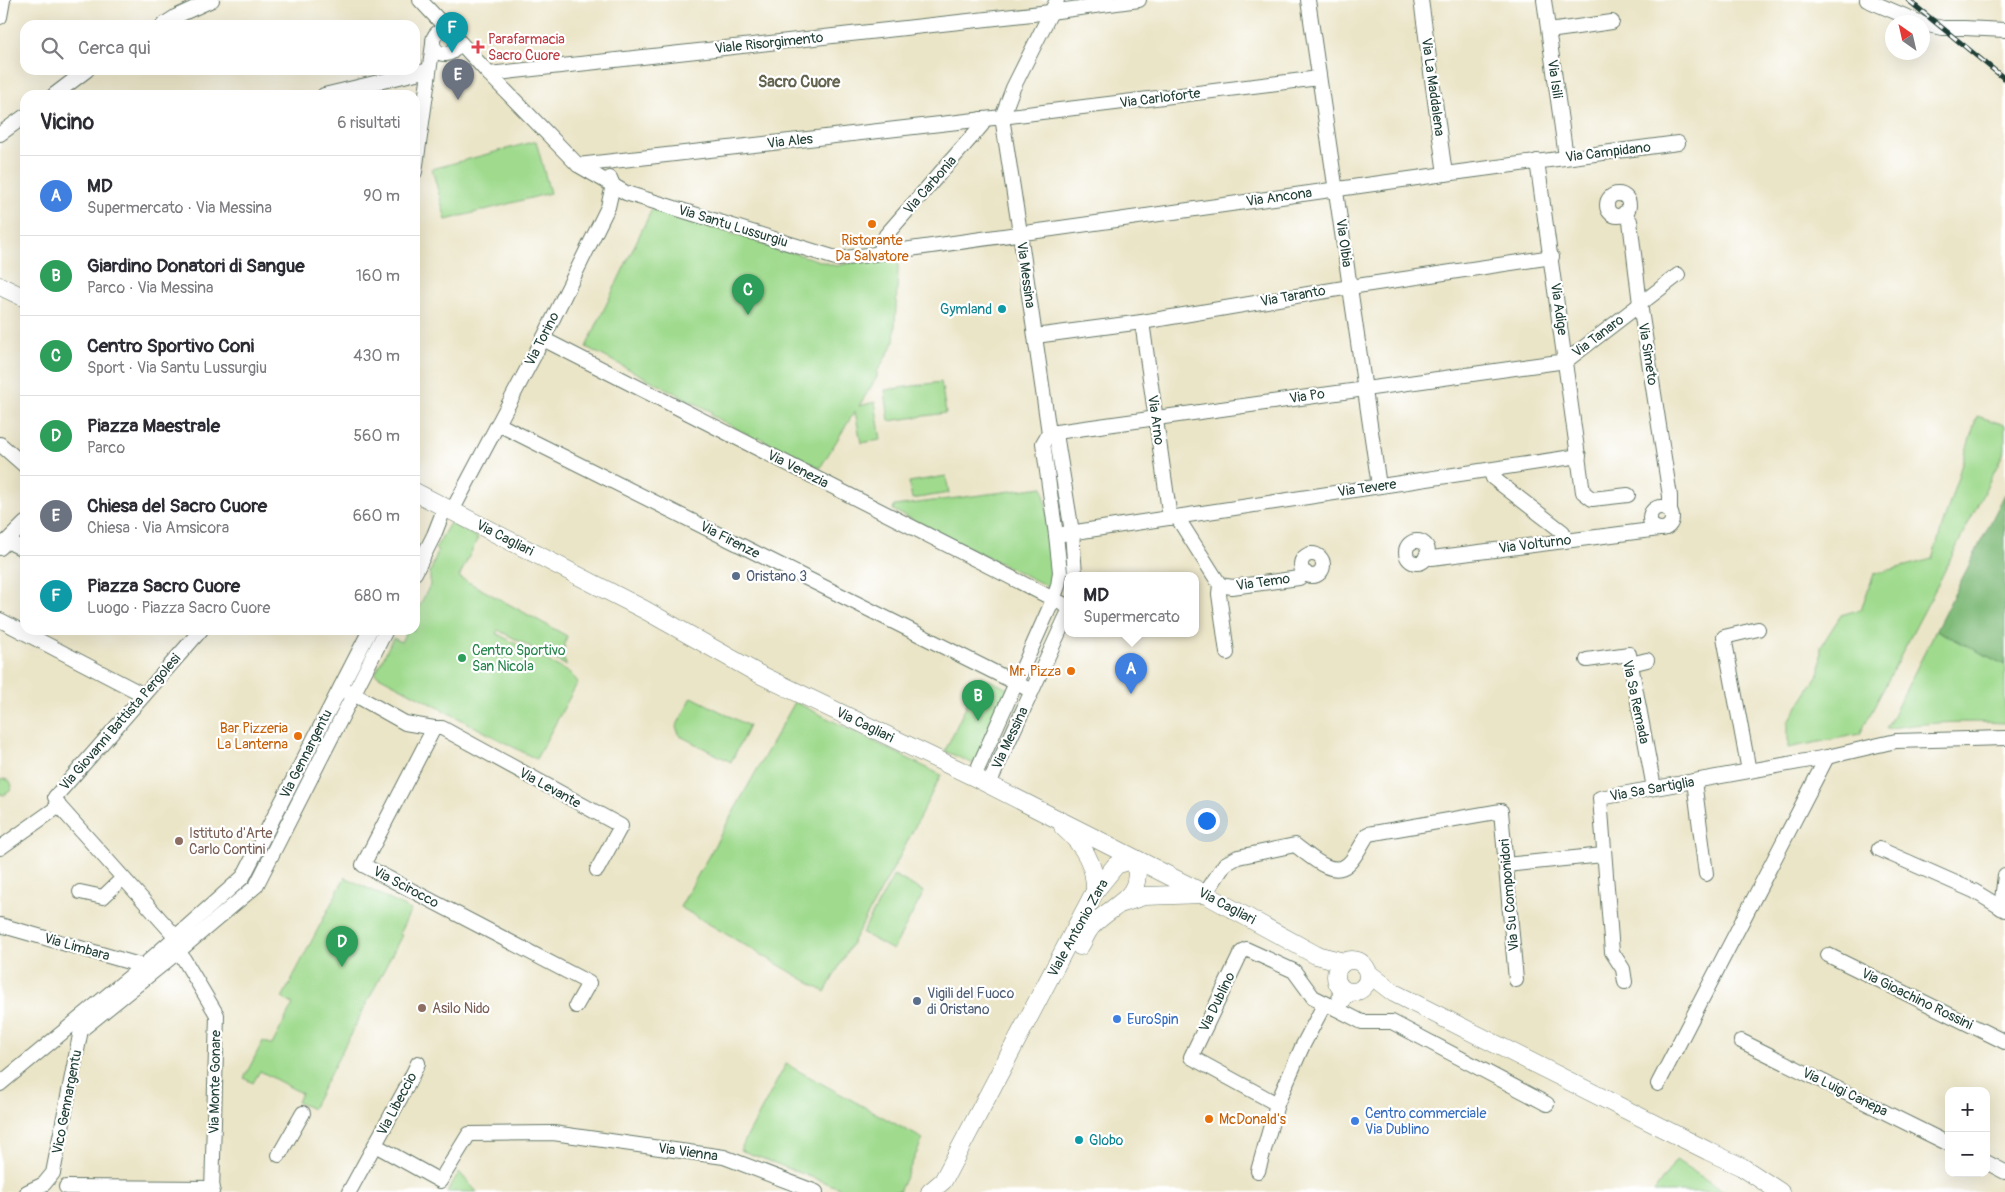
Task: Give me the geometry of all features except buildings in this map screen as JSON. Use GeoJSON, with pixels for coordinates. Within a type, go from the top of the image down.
{"type":"FeatureCollection","features":[{"type":"Feature","properties":{"kind":"main road"},"geometry":{"type":"LineString","coordinates":[[0,286],[20,296]]}},
{"type":"Feature","properties":{"kind":"main road","name":"Via Cagliari"},"geometry":{"type":"LineString","coordinates":[[420,495],[645,610],[757,673],[982,781],[1205,894],[1316,955],[1350,980],[1394,993],[1688,1141]]}},
{"type":"Feature","properties":{"kind":"main road"},"geometry":{"type":"LineString","coordinates":[[1052,816],[1072,834],[1084,851],[1094,874],[1095,891]]}},
{"type":"Feature","properties":{"kind":"main road","name":"Viale Antonio Zara"},"geometry":{"type":"LineString","coordinates":[[1135,859],[1138,871],[1134,890],[1121,904],[1107,912],[1090,927],[952,1186],[941,1188],[1095,891],[1116,866],[1135,859]]}},
{"type":"Feature","properties":{"kind":"main road"},"geometry":{"type":"LineString","coordinates":[[1121,904],[1144,896],[1205,894]]}},
{"type":"Feature","properties":{"kind":"main road"},"geometry":{"type":"LineString","coordinates":[[1688,1141],[1716,1163],[1759,1192]]}},
{"type":"Feature","properties":{"kind":"main road"},"geometry":{"type":"LineString","coordinates":[[1688,1141],[1742,1167],[1780,1192]]}},
{"type":"Feature","properties":{"kind":"street"},"geometry":{"type":"LineString","coordinates":[[0,17],[3,0]]}},
{"type":"Feature","properties":{"kind":"street"},"geometry":{"type":"LineString","coordinates":[[171,20],[212,0]]}},
{"type":"Feature","properties":{"kind":"street","name":"Viale Risorgimento"},"geometry":{"type":"LineString","coordinates":[[489,74],[1054,6],[1139,0]]}},
{"type":"Feature","properties":{"kind":"street","name":"Via Olbia"},"geometry":{"type":"LineString","coordinates":[[1308,0],[1379,486]]}},
{"type":"Feature","properties":{"kind":"street","name":"Via La Maddalena"},"geometry":{"type":"LineString","coordinates":[[1422,0],[1445,174]]}},
{"type":"Feature","properties":{"kind":"street","name":"Via Isili"},"geometry":{"type":"LineString","coordinates":[[1544,0],[1566,157]]}},
{"type":"Feature","properties":{"kind":"street"},"geometry":{"type":"LineString","coordinates":[[1867,0],[1902,15]]}},
{"type":"Feature","properties":{"kind":"street"},"geometry":{"type":"LineString","coordinates":[[420,1],[445,43],[429,70],[420,136]]}},
{"type":"Feature","properties":{"kind":"street"},"geometry":{"type":"LineString","coordinates":[[1002,117],[1013,88],[1054,6]]}},
{"type":"Feature","properties":{"kind":"street"},"geometry":{"type":"LineString","coordinates":[[1548,31],[1612,22]]}},
{"type":"Feature","properties":{"kind":"street"},"geometry":{"type":"LineString","coordinates":[[1930,26],[1943,28],[2005,30]]}},
{"type":"Feature","properties":{"kind":"street","name":"Via Santu Lussurgiu"},"geometry":{"type":"LineString","coordinates":[[445,43],[489,74],[578,165],[626,193],[839,259],[1020,233]]}},
{"type":"Feature","properties":{"kind":"street"},"geometry":{"type":"LineString","coordinates":[[420,72],[429,70]]}},
{"type":"Feature","properties":{"kind":"street"},"geometry":{"type":"LineString","coordinates":[[62,90],[82,75]]}},
{"type":"Feature","properties":{"kind":"street"},"geometry":{"type":"LineString","coordinates":[[348,90],[409,75]]}},
{"type":"Feature","properties":{"kind":"street","name":"Via Carloforte"},"geometry":{"type":"LineString","coordinates":[[1002,117],[1319,78]]}},
{"type":"Feature","properties":{"kind":"street","name":"Via Ales"},"geometry":{"type":"LineString","coordinates":[[578,165],[1002,117]]}},
{"type":"Feature","properties":{"kind":"street","name":"Via Messina"},"geometry":{"type":"LineString","coordinates":[[1002,117],[1049,433],[1056,440],[1072,532],[1075,572]]}},
{"type":"Feature","properties":{"kind":"street","name":"Via Carbonia"},"geometry":{"type":"LineString","coordinates":[[880,252],[886,235],[982,125],[981,119]]}},
{"type":"Feature","properties":{"kind":"street"},"geometry":{"type":"LineString","coordinates":[[0,134],[20,120]]}},
{"type":"Feature","properties":{"kind":"street","name":"Via Campidano"},"geometry":{"type":"LineString","coordinates":[[1537,161],[1678,143]]}},
{"type":"Feature","properties":{"kind":"street","name":"Via Ancona"},"geometry":{"type":"LineString","coordinates":[[1020,233],[1537,161]]}},
{"type":"Feature","properties":{"kind":"street","name":"Via Adige"},"geometry":{"type":"LineString","coordinates":[[1537,161],[1579,456]]}},
{"type":"Feature","properties":{"kind":"street","name":"Via Torino"},"geometry":{"type":"LineString","coordinates":[[448,509],[498,424],[608,207],[612,185],[605,162]]}},
{"type":"Feature","properties":{"kind":"street","name":"Via Simeto"},"geometry":{"type":"LineString","coordinates":[[1624,213],[1630,221],[1640,304],[1670,496],[1664,510]]}},
{"type":"Feature","properties":{"kind":"street","name":"Via Taranto"},"geometry":{"type":"LineString","coordinates":[[1034,336],[1142,322],[1350,287],[1552,257]]}},
{"type":"Feature","properties":{"kind":"street","name":"Via Tanaro"},"geometry":{"type":"LineString","coordinates":[[1566,361],[1678,275]]}},
{"type":"Feature","properties":{"kind":"street","name":"Via Arno"},"geometry":{"type":"LineString","coordinates":[[1142,322],[1173,517]]}},
{"type":"Feature","properties":{"kind":"street","name":"Via Venezia"},"geometry":{"type":"LineString","coordinates":[[543,338],[1053,600]]}},
{"type":"Feature","properties":{"kind":"street","name":"Via Po"},"geometry":{"type":"LineString","coordinates":[[1049,433],[1566,361]]}},
{"type":"Feature","properties":{"kind":"street","name":"Via Firenze"},"geometry":{"type":"LineString","coordinates":[[498,424],[1016,683]]}},
{"type":"Feature","properties":{"kind":"street","name":"Via Messina"},"geometry":{"type":"LineString","coordinates":[[982,781],[1016,683],[1058,586],[1060,572],[1043,443],[1049,433]]}},
{"type":"Feature","properties":{"kind":"street"},"geometry":{"type":"LineString","coordinates":[[0,444],[20,462]]}},
{"type":"Feature","properties":{"kind":"street"},"geometry":{"type":"LineString","coordinates":[[1579,456],[1583,492],[1592,499],[1628,495]]}},
{"type":"Feature","properties":{"kind":"street","name":"Via Tevere"},"geometry":{"type":"LineString","coordinates":[[1072,532],[1579,456]]}},
{"type":"Feature","properties":{"kind":"street"},"geometry":{"type":"LineString","coordinates":[[1490,470],[1493,478],[1563,532],[1565,540]]}},
{"type":"Feature","properties":{"kind":"street"},"geometry":{"type":"LineString","coordinates":[[420,563],[448,509]]}},
{"type":"Feature","properties":{"kind":"street"},"geometry":{"type":"LineString","coordinates":[[1664,510],[1672,520],[1667,527],[1651,527],[1652,512],[1664,510]]}},
{"type":"Feature","properties":{"kind":"street","name":"Via Temo"},"geometry":{"type":"LineString","coordinates":[[1173,517],[1220,585],[1219,594],[1227,653]]}},
{"type":"Feature","properties":{"kind":"street","name":"Via Volturno"},"geometry":{"type":"LineString","coordinates":[[1426,556],[1432,558],[1651,527]]}},
{"type":"Feature","properties":{"kind":"street"},"geometry":{"type":"LineString","coordinates":[[3,544],[20,528]]}},
{"type":"Feature","properties":{"kind":"street"},"geometry":{"type":"LineString","coordinates":[[1056,535],[1072,532]]}},
{"type":"Feature","properties":{"kind":"street"},"geometry":{"type":"LineString","coordinates":[[3,544],[20,549]]}},
{"type":"Feature","properties":{"kind":"street","name":"Via Temo"},"geometry":{"type":"LineString","coordinates":[[1220,585],[1232,587],[1299,578],[1306,574]]}},
{"type":"Feature","properties":{"kind":"street"},"geometry":{"type":"LineString","coordinates":[[1053,600],[1064,605]]}},
{"type":"Feature","properties":{"kind":"street"},"geometry":{"type":"LineString","coordinates":[[0,620],[20,630]]}},
{"type":"Feature","properties":{"kind":"street","name":"Via Messina"},"geometry":{"type":"LineString","coordinates":[[982,781],[1032,691],[1064,622]]}},
{"type":"Feature","properties":{"kind":"street"},"geometry":{"type":"LineString","coordinates":[[1749,771],[1724,637],[1758,629]]}},
{"type":"Feature","properties":{"kind":"street"},"geometry":{"type":"LineString","coordinates":[[29,635],[144,695]]}},
{"type":"Feature","properties":{"kind":"street","name":"Via Giovanni Battista Pergolesi"},"geometry":{"type":"LineString","coordinates":[[0,848],[59,806],[55,796],[196,635]]}},
{"type":"Feature","properties":{"kind":"street","name":"Via Gennargentu"},"geometry":{"type":"LineString","coordinates":[[147,970],[176,936],[243,877],[367,635]]}},
{"type":"Feature","properties":{"kind":"street","name":"Via Gennargentu"},"geometry":{"type":"LineString","coordinates":[[0,1084],[76,1029],[147,970],[179,951],[256,886],[383,635]]}},
{"type":"Feature","properties":{"kind":"street","name":"Via Sa Remada"},"geometry":{"type":"LineString","coordinates":[[1587,660],[1629,654],[1654,788]]}},
{"type":"Feature","properties":{"kind":"street"},"geometry":{"type":"LineString","coordinates":[[1631,664],[1647,660]]}},
{"type":"Feature","properties":{"kind":"street","name":"Via Messina"},"geometry":{"type":"LineString","coordinates":[[1016,683],[1032,691]]}},
{"type":"Feature","properties":{"kind":"street"},"geometry":{"type":"LineString","coordinates":[[341,687],[405,724],[434,728]]}},
{"type":"Feature","properties":{"kind":"street","name":"Via Levante"},"geometry":{"type":"LineString","coordinates":[[434,728],[442,728],[621,826],[597,870]]}},
{"type":"Feature","properties":{"kind":"street","name":"Via Scirocco"},"geometry":{"type":"LineString","coordinates":[[434,728],[363,865],[589,984],[576,1006]]}},
{"type":"Feature","properties":{"kind":"street","name":"Via Sa Sartiglia"},"geometry":{"type":"LineString","coordinates":[[1603,855],[1600,798],[1827,756],[1896,741],[2005,738]]}},
{"type":"Feature","properties":{"kind":"street"},"geometry":{"type":"LineString","coordinates":[[1658,1084],[1827,756]]}},
{"type":"Feature","properties":{"kind":"street"},"geometry":{"type":"LineString","coordinates":[[1694,781],[1706,874]]}},
{"type":"Feature","properties":{"kind":"street"},"geometry":{"type":"LineString","coordinates":[[59,806],[176,936],[179,951]]}},
{"type":"Feature","properties":{"kind":"street","name":"Via Su Componidori"},"geometry":{"type":"LineString","coordinates":[[1205,894],[1225,864],[1238,857],[1295,846],[1325,866],[1336,869],[1347,865],[1368,834],[1501,811],[1516,980]]}},
{"type":"Feature","properties":{"kind":"street"},"geometry":{"type":"LineString","coordinates":[[272,820],[286,827]]}},
{"type":"Feature","properties":{"kind":"street"},"geometry":{"type":"LineString","coordinates":[[1879,849],[1974,891],[2003,909],[2005,875]]}},
{"type":"Feature","properties":{"kind":"street"},"geometry":{"type":"LineString","coordinates":[[1506,865],[1603,855],[1612,952],[1623,969],[1625,982]]}},
{"type":"Feature","properties":{"kind":"street"},"geometry":{"type":"LineString","coordinates":[[80,892],[103,897],[123,878]]}},
{"type":"Feature","properties":{"kind":"street","name":"Via Limbara"},"geometry":{"type":"LineString","coordinates":[[0,925],[147,970]]}},
{"type":"Feature","properties":{"kind":"street","name":"Via Dublino"},"geometry":{"type":"LineString","coordinates":[[1277,1104],[1191,1057],[1241,953],[1246,949],[1294,971],[1313,997],[1362,1022],[1392,1022],[1547,1104]]}},
{"type":"Feature","properties":{"kind":"street","name":"Via Monte Gonare"},"geometry":{"type":"LineString","coordinates":[[179,951],[217,1015],[213,1190]]}},
{"type":"Feature","properties":{"kind":"street","name":"Via Gioachino Rossini"},"geometry":{"type":"LineString","coordinates":[[1828,955],[2005,1042]]}},
{"type":"Feature","properties":{"kind":"street"},"geometry":{"type":"LineString","coordinates":[[1258,1171],[1277,1104],[1302,1047],[1350,980]]}},
{"type":"Feature","properties":{"kind":"street","name":"Vico Gennargentu"},"geometry":{"type":"LineString","coordinates":[[54,1173],[76,1029]]}},
{"type":"Feature","properties":{"kind":"street","name":"Via Luigi Canepa"},"geometry":{"type":"LineString","coordinates":[[1741,1041],[1945,1142]]}},
{"type":"Feature","properties":{"kind":"street","name":"Via Libeccio"},"geometry":{"type":"LineString","coordinates":[[349,1192],[418,1063]]}},
{"type":"Feature","properties":{"kind":"street"},"geometry":{"type":"LineString","coordinates":[[279,1155],[303,1113]]}},
{"type":"Feature","properties":{"kind":"street","name":"Via Libeccio"},"geometry":{"type":"LineString","coordinates":[[375,1146],[440,1181],[470,1134],[553,1133]]}},
{"type":"Feature","properties":{"kind":"street","name":"Via Vienna"},"geometry":{"type":"LineString","coordinates":[[553,1133],[724,1157],[816,1192]]}},
{"type":"Feature","properties":{"kind":"street"},"geometry":{"type":"LineString","coordinates":[[1990,1164],[2005,1172]]}},
{"type":"Feature","properties":{"kind":"street"},"geometry":{"type":"LineString","coordinates":[[27,1192],[44,1184],[54,1173],[67,1190],[213,1190]]}},
{"type":"Feature","properties":{"kind":"green space"},"geometry":{"type":"Polygon","coordinates":[[[536,141],[550,193],[446,220],[432,169],[536,141]]]}},
{"type":"Feature","properties":{"kind":"green space"},"geometry":{"type":"Polygon","coordinates":[[[652,209],[836,266],[899,253],[894,343],[877,372],[877,377],[859,406],[875,402],[881,440],[861,443],[855,411],[820,468],[758,437],[756,439],[711,415],[712,412],[586,347],[652,209]]]}},
{"type":"Feature","properties":{"kind":"green space"},"geometry":{"type":"Polygon","coordinates":[[[941,382],[946,413],[889,421],[885,390],[941,382]]]}},
{"type":"Feature","properties":{"kind":"green space"},"geometry":{"type":"Polygon","coordinates":[[[1977,416],[2005,425],[2005,450],[1860,734],[1788,748],[1788,722],[1820,672],[1821,646],[1841,615],[1861,609],[1874,574],[1932,559],[1977,416]]]}},
{"type":"Feature","properties":{"kind":"green space"},"geometry":{"type":"Polygon","coordinates":[[[946,476],[949,493],[912,499],[909,482],[946,476]]]}},
{"type":"Feature","properties":{"kind":"green space"},"geometry":{"type":"Polygon","coordinates":[[[1043,487],[1056,568],[1051,588],[893,510],[894,506],[1043,487]]]}},
{"type":"Feature","properties":{"kind":"green space"},"geometry":{"type":"Polygon","coordinates":[[[2005,494],[2005,665],[1936,630],[2005,494]]]}},
{"type":"Feature","properties":{"kind":"green space","name":"Centro Sportivo San Nicola"},"geometry":{"type":"Polygon","coordinates":[[[450,523],[478,538],[459,577],[567,636],[562,656],[567,666],[498,630],[496,633],[570,673],[578,682],[536,759],[375,674],[393,638],[401,642],[404,635],[420,635],[420,605],[430,585],[430,573],[438,551],[435,549],[450,523]]]}},
{"type":"Feature","properties":{"kind":"green space"},"geometry":{"type":"Polygon","coordinates":[[[1936,630],[2005,665],[2005,723],[1945,723],[1886,729],[1936,630]]]}},
{"type":"Feature","properties":{"kind":"green space"},"geometry":{"type":"Polygon","coordinates":[[[980,676],[1011,690],[976,765],[945,751],[980,676]]]}},
{"type":"Feature","properties":{"kind":"green space"},"geometry":{"type":"Polygon","coordinates":[[[692,697],[749,726],[731,762],[680,736],[676,727],[692,697]]]}},
{"type":"Feature","properties":{"kind":"green space"},"geometry":{"type":"Polygon","coordinates":[[[795,702],[941,775],[900,856],[825,992],[680,907],[795,702]]]}},
{"type":"Feature","properties":{"kind":"green space"},"geometry":{"type":"Polygon","coordinates":[[[0,780],[10,781],[12,786],[10,791],[4,795],[0,794],[0,780]]]}},
{"type":"Feature","properties":{"kind":"green space"},"geometry":{"type":"Polygon","coordinates":[[[894,875],[924,892],[893,950],[862,933],[894,875]]]}},
{"type":"Feature","properties":{"kind":"green space"},"geometry":{"type":"Polygon","coordinates":[[[345,877],[411,910],[399,934],[402,935],[312,1109],[297,1102],[301,1093],[260,1071],[253,1083],[244,1078],[263,1041],[272,1045],[293,1004],[282,998],[345,877]]]}},
{"type":"Feature","properties":{"kind":"green space"},"geometry":{"type":"Polygon","coordinates":[[[786,1064],[923,1139],[899,1192],[850,1192],[740,1150],[786,1064]]]}},
{"type":"Feature","properties":{"kind":"green space"},"geometry":{"type":"Polygon","coordinates":[[[1676,1160],[1725,1192],[1654,1192],[1676,1160]]]}},
{"type":"Feature","properties":{"kind":"green space"},"geometry":{"type":"Polygon","coordinates":[[[459,1172],[477,1192],[447,1192],[459,1172]]]}},
{"type":"Feature","properties":{"kind":"railway"},"geometry":{"type":"LineString","coordinates":[[1908,0],[2005,79]]}},
{"type":"Feature","properties":{"kind":"place","name":"Parafarmacia Sacro Cuore"},"geometry":{"type":"Point","coordinates":[478,47]}},
{"type":"Feature","properties":{"kind":"place","name":"Piazza Sacro Cuore"},"geometry":{"type":"Point","coordinates":[452,53]}},
{"type":"Feature","properties":{"kind":"place","name":"Chiesa del Sacro Cuore"},"geometry":{"type":"Point","coordinates":[458,100]}},
{"type":"Feature","properties":{"kind":"place","name":"Ristorante Da Salvatore"},"geometry":{"type":"Point","coordinates":[872,224]}},
{"type":"Feature","properties":{"kind":"place","name":"Gymland"},"geometry":{"type":"Point","coordinates":[1002,309]}},
{"type":"Feature","properties":{"kind":"place","name":"Centro Sportivo Coni"},"geometry":{"type":"Point","coordinates":[748,315]}},
{"type":"Feature","properties":{"kind":"place","name":"Oristano 3"},"geometry":{"type":"Point","coordinates":[736,576]}},
{"type":"Feature","properties":{"kind":"place","name":"Centro Sportivo San Nicola"},"geometry":{"type":"Point","coordinates":[462,658]}},
{"type":"Feature","properties":{"kind":"place","name":"Mr. Pizza"},"geometry":{"type":"Point","coordinates":[1071,671]}},
{"type":"Feature","properties":{"kind":"place","name":"MD"},"geometry":{"type":"Point","coordinates":[1131,694]}},
{"type":"Feature","properties":{"kind":"place","name":"Giardino Donatori di Sangue"},"geometry":{"type":"Point","coordinates":[978,721]}},
{"type":"Feature","properties":{"kind":"place","name":"Bar Pizzeria La Lanterna"},"geometry":{"type":"Point","coordinates":[298,736]}},
{"type":"Feature","properties":{"kind":"place","name":"Istituto d'Arte Carlo Contini"},"geometry":{"type":"Point","coordinates":[179,841]}},
{"type":"Feature","properties":{"kind":"place","name":"Piazza Maestrale"},"geometry":{"type":"Point","coordinates":[342,967]}},
{"type":"Feature","properties":{"kind":"place","name":"Vigili del Fuoco di Oristano"},"geometry":{"type":"Point","coordinates":[917,1001]}},
{"type":"Feature","properties":{"kind":"place","name":"Asilo Nido"},"geometry":{"type":"Point","coordinates":[422,1008]}},
{"type":"Feature","properties":{"kind":"place","name":"EuroSpin"},"geometry":{"type":"Point","coordinates":[1117,1019]}},
{"type":"Feature","properties":{"kind":"place","name":"McDonald's"},"geometry":{"type":"Point","coordinates":[1209,1119]}},
{"type":"Feature","properties":{"kind":"place","name":"Centro commerciale Via Dublino"},"geometry":{"type":"Point","coordinates":[1355,1121]}},
{"type":"Feature","properties":{"kind":"place","name":"Globo"},"geometry":{"type":"Point","coordinates":[1079,1140]}},
{"type":"Feature","properties":{"kind":"district","name":"Sacro Cuore"},"geometry":{"type":"Point","coordinates":[799,82]}}]}
